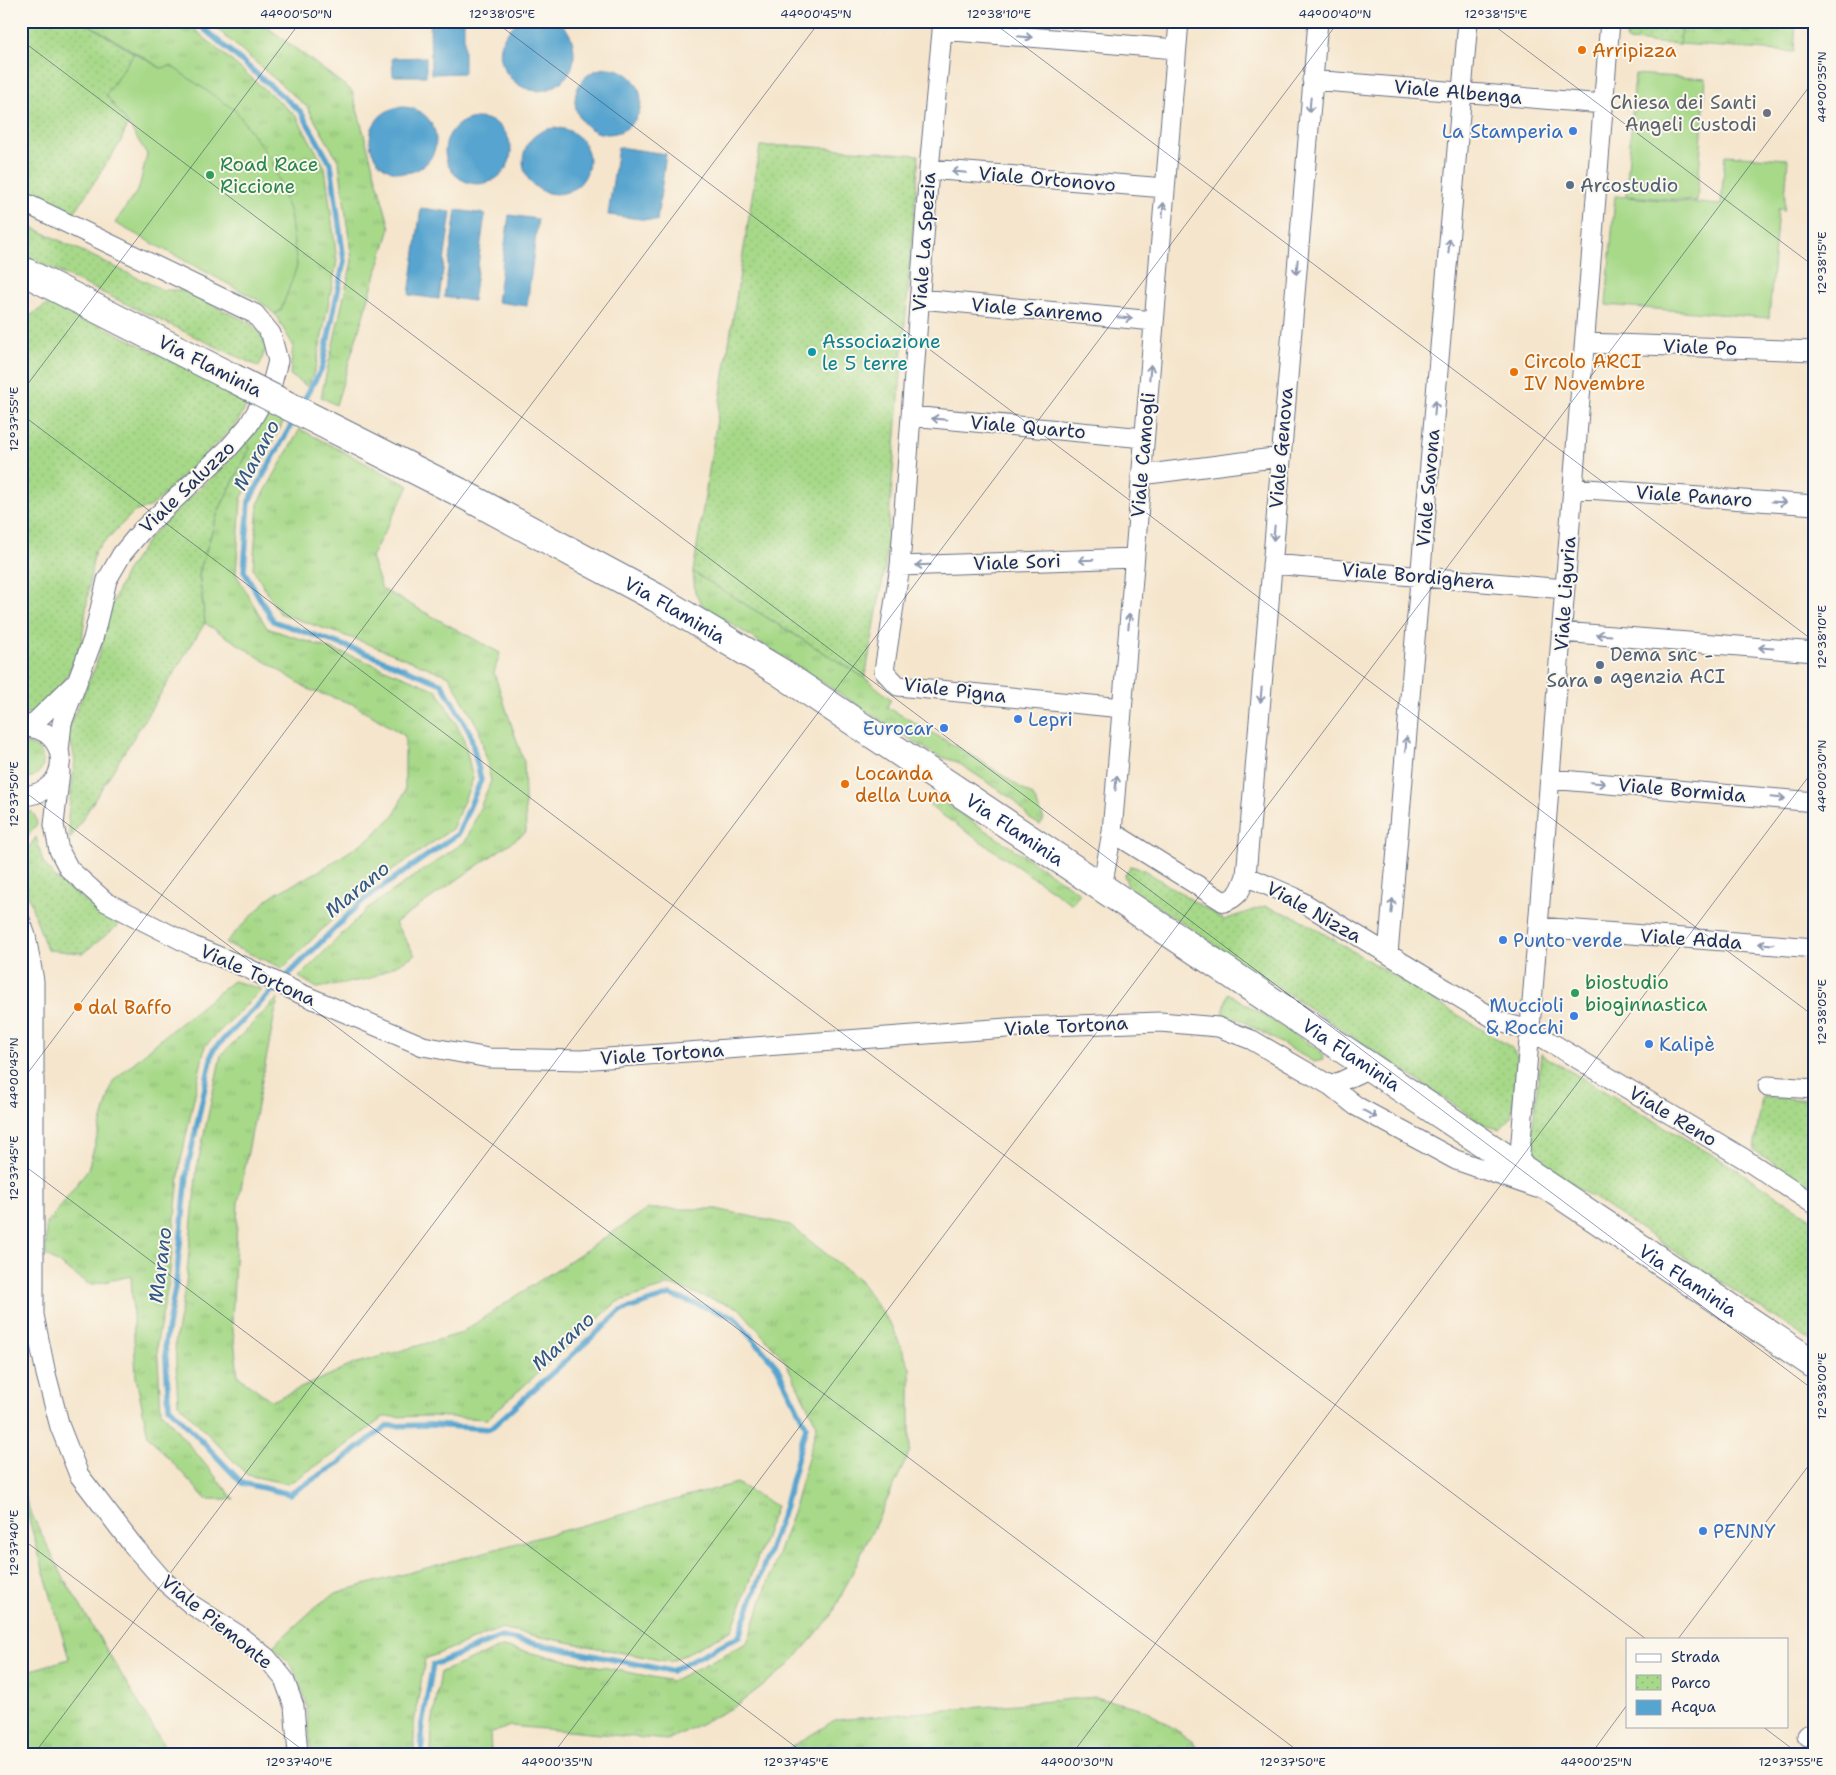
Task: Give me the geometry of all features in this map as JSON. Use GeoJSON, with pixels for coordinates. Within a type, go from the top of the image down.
{"type":"FeatureCollection","features":[{"type":"Feature","properties":{"kind":"main road","name":"Via Flaminia"},"geometry":{"type":"LineString","coordinates":[[21,270],[459,492],[655,597],[780,672],[1815,1364]]}},
{"type":"Feature","properties":{"kind":"street","name":"Viale Camogli"},"geometry":{"type":"LineString","coordinates":[[1102,888],[1112,832],[1179,21]]}},
{"type":"Feature","properties":{"kind":"street","name":"Viale Genova"},"geometry":{"type":"LineString","coordinates":[[1246,876],[1318,21]]}},
{"type":"Feature","properties":{"kind":"street","name":"Viale Savona"},"geometry":{"type":"LineString","coordinates":[[1388,954],[1468,21]]}},
{"type":"Feature","properties":{"kind":"street","name":"Viale Liguria"},"geometry":{"type":"LineString","coordinates":[[1519,1166],[1610,21]]}},
{"type":"Feature","properties":{"kind":"street"},"geometry":{"type":"LineString","coordinates":[[942,26],[1176,49]]}},
{"type":"Feature","properties":{"kind":"street","name":"Viale La Spezia"},"geometry":{"type":"LineString","coordinates":[[884,671],[900,566],[929,169],[942,26]]}},
{"type":"Feature","properties":{"kind":"street","name":"Viale Albenga"},"geometry":{"type":"LineString","coordinates":[[1312,80],[1604,104]]}},
{"type":"Feature","properties":{"kind":"street","name":"Viale Ortonovo"},"geometry":{"type":"LineString","coordinates":[[929,169],[1165,188]]}},
{"type":"Feature","properties":{"kind":"street","name":"Viale Saluzzo"},"geometry":{"type":"LineString","coordinates":[[21,201],[255,314],[271,334],[278,361],[271,386],[248,426],[227,450],[142,530],[122,554],[107,580],[93,639],[62,723],[59,751],[60,771]]}},
{"type":"Feature","properties":{"kind":"street","name":"Viale Sanremo"},"geometry":{"type":"LineString","coordinates":[[920,299],[1154,321]]}},
{"type":"Feature","properties":{"kind":"street","name":"Viale Po"},"geometry":{"type":"LineString","coordinates":[[1584,343],[1815,351]]}},
{"type":"Feature","properties":{"kind":"street","name":"Viale Quarto"},"geometry":{"type":"LineString","coordinates":[[911,416],[1144,438]]}},
{"type":"Feature","properties":{"kind":"street"},"geometry":{"type":"LineString","coordinates":[[1141,475],[1281,457]]}},
{"type":"Feature","properties":{"kind":"street","name":"Viale Panaro"},"geometry":{"type":"LineString","coordinates":[[1573,488],[1815,505]]}},
{"type":"Feature","properties":{"kind":"street","name":"Viale Sori"},"geometry":{"type":"LineString","coordinates":[[900,566],[1134,558]]}},
{"type":"Feature","properties":{"kind":"street","name":"Viale Bordighera"},"geometry":{"type":"LineString","coordinates":[[1272,564],[1565,589]]}},
{"type":"Feature","properties":{"kind":"street"},"geometry":{"type":"LineString","coordinates":[[1562,632],[1815,652]]}},
{"type":"Feature","properties":{"kind":"street","name":"Viale Pigna"},"geometry":{"type":"LineString","coordinates":[[884,671],[898,686],[1122,708]]}},
{"type":"Feature","properties":{"kind":"street","name":"Viale Saluzzo"},"geometry":{"type":"LineString","coordinates":[[26,727],[76,683]]}},
{"type":"Feature","properties":{"kind":"street"},"geometry":{"type":"LineString","coordinates":[[26,727],[40,729],[49,735],[59,751]]}},
{"type":"Feature","properties":{"kind":"street"},"geometry":{"type":"LineString","coordinates":[[26,796],[41,793],[49,788],[56,780],[60,771]]}},
{"type":"Feature","properties":{"kind":"street","name":"Viale Tortona"},"geometry":{"type":"LineString","coordinates":[[60,771],[54,825],[58,850],[69,869],[106,902],[193,946],[423,1046],[489,1058],[581,1060],[1020,1027],[1160,1022],[1218,1027],[1252,1040],[1331,1086],[1356,1106],[1456,1160],[1562,1196]]}},
{"type":"Feature","properties":{"kind":"street","name":"Viale Bormida"},"geometry":{"type":"LineString","coordinates":[[1550,779],[1815,802]]}},
{"type":"Feature","properties":{"kind":"street","name":"Viale Tortona"},"geometry":{"type":"LineString","coordinates":[[26,796],[54,825]]}},
{"type":"Feature","properties":{"kind":"street","name":"Viale Nizza"},"geometry":{"type":"LineString","coordinates":[[1112,832],[1224,902],[1234,899],[1242,888],[1246,876],[1294,898],[1500,1022],[1530,1030]]}},
{"type":"Feature","properties":{"kind":"street","name":"Viale Piemonte"},"geometry":{"type":"LineString","coordinates":[[21,922],[26,936],[34,981],[34,1314],[46,1374],[60,1427],[79,1475],[131,1543],[163,1580],[192,1605],[237,1634],[267,1658],[284,1679],[294,1706],[298,1754]]}},
{"type":"Feature","properties":{"kind":"street","name":"Viale Adda"},"geometry":{"type":"LineString","coordinates":[[1538,927],[1815,948]]}},
{"type":"Feature","properties":{"kind":"street","name":"Viale Reno"},"geometry":{"type":"LineString","coordinates":[[1530,1030],[1743,1158],[1815,1205]]}},
{"type":"Feature","properties":{"kind":"street"},"geometry":{"type":"LineString","coordinates":[[1331,1086],[1372,1067]]}},
{"type":"Feature","properties":{"kind":"street"},"geometry":{"type":"LineString","coordinates":[[1768,1086],[1815,1089]]}},
{"type":"Feature","properties":{"kind":"green space"},"geometry":{"type":"Polygon","coordinates":[[[21,21],[83,21],[134,53],[106,95],[128,124],[120,143],[73,214],[21,188],[21,21]]]}},
{"type":"Feature","properties":{"kind":"green space"},"geometry":{"type":"Polygon","coordinates":[[[83,21],[183,21],[296,116],[325,167],[337,261],[316,366],[308,387],[290,375],[293,345],[275,314],[281,310],[161,68],[83,21]]]}},
{"type":"Feature","properties":{"kind":"green space"},"geometry":{"type":"Polygon","coordinates":[[[208,21],[259,21],[352,91],[390,228],[336,405],[321,397],[352,261],[339,162],[307,107],[208,21]]]}},
{"type":"Feature","properties":{"kind":"green space"},"geometry":{"type":"Polygon","coordinates":[[[1627,21],[1682,21],[1680,44],[1626,41],[1627,21]]]}},
{"type":"Feature","properties":{"kind":"green space"},"geometry":{"type":"Polygon","coordinates":[[[1682,21],[1796,21],[1794,52],[1680,44],[1682,21]]]}},
{"type":"Feature","properties":{"kind":"green space","name":"Road Race Riccione"},"geometry":{"type":"Polygon","coordinates":[[[134,53],[161,68],[171,66],[236,111],[272,161],[290,213],[297,266],[281,310],[275,314],[258,300],[115,223],[139,188],[147,154],[128,124],[106,95],[134,53]]]}},
{"type":"Feature","properties":{"kind":"green space"},"geometry":{"type":"Polygon","coordinates":[[[1635,74],[1706,79],[1697,201],[1626,196],[1635,74]]]}},
{"type":"Feature","properties":{"kind":"green space"},"geometry":{"type":"Polygon","coordinates":[[[760,146],[801,146],[919,155],[885,567],[865,678],[693,572],[760,146]]]}},
{"type":"Feature","properties":{"kind":"green space"},"geometry":{"type":"Polygon","coordinates":[[[1725,155],[1788,159],[1784,210],[1778,209],[1769,318],[1606,305],[1615,196],[1721,205],[1725,155]]]}},
{"type":"Feature","properties":{"kind":"green space"},"geometry":{"type":"Polygon","coordinates":[[[21,222],[163,290],[181,290],[250,323],[261,334],[266,348],[259,367],[21,254],[21,222]]]}},
{"type":"Feature","properties":{"kind":"green space"},"geometry":{"type":"Polygon","coordinates":[[[52,301],[250,400],[235,426],[152,506],[134,512],[95,551],[81,647],[63,684],[32,713],[21,713],[21,322],[52,301]]]}},
{"type":"Feature","properties":{"kind":"green space"},"geometry":{"type":"Polygon","coordinates":[[[269,412],[284,421],[241,499],[236,574],[267,628],[360,659],[437,690],[463,736],[473,779],[452,829],[357,895],[283,968],[225,943],[271,896],[319,871],[370,838],[395,814],[405,791],[405,736],[353,704],[310,690],[205,623],[199,573],[218,512],[250,448],[247,442],[269,412]]]}},
{"type":"Feature","properties":{"kind":"green space"},"geometry":{"type":"Polygon","coordinates":[[[300,429],[409,486],[371,557],[382,589],[500,653],[494,673],[524,762],[526,832],[395,923],[415,955],[369,979],[317,988],[299,977],[368,908],[466,841],[491,781],[479,729],[449,676],[366,643],[279,613],[253,569],[258,504],[300,429]]]}},
{"type":"Feature","properties":{"kind":"green space"},"geometry":{"type":"Polygon","coordinates":[[[247,442],[250,448],[218,512],[199,573],[205,623],[70,839],[68,817],[75,761],[67,735],[96,665],[112,604],[126,572],[150,537],[247,442]]]}},
{"type":"Feature","properties":{"kind":"green space"},"geometry":{"type":"Polygon","coordinates":[[[693,572],[865,678],[891,699],[887,707],[978,759],[1033,796],[1044,819],[1040,825],[1030,819],[1014,800],[957,762],[935,755],[702,605],[695,592],[693,572]]]}},
{"type":"Feature","properties":{"kind":"green space"},"geometry":{"type":"Polygon","coordinates":[[[28,744],[36,747],[41,752],[43,764],[41,770],[36,775],[29,778],[21,778],[21,745],[28,744]]]}},
{"type":"Feature","properties":{"kind":"green space"},"geometry":{"type":"Polygon","coordinates":[[[932,802],[944,803],[1080,893],[1072,904],[929,806],[932,802]]]}},
{"type":"Feature","properties":{"kind":"green space"},"geometry":{"type":"Polygon","coordinates":[[[31,811],[35,816],[37,824],[21,845],[21,815],[31,811]]]}},
{"type":"Feature","properties":{"kind":"green space"},"geometry":{"type":"Polygon","coordinates":[[[36,837],[43,862],[57,880],[119,925],[83,953],[47,950],[27,893],[22,870],[23,859],[36,837]]]}},
{"type":"Feature","properties":{"kind":"green space"},"geometry":{"type":"Polygon","coordinates":[[[1131,866],[1144,870],[1224,920],[1265,906],[1298,918],[1511,1047],[1518,1058],[1511,1118],[1500,1129],[1486,1126],[1128,887],[1124,875],[1131,866]]]}},
{"type":"Feature","properties":{"kind":"green space"},"geometry":{"type":"Polygon","coordinates":[[[233,981],[262,989],[205,1046],[180,1165],[169,1281],[157,1342],[161,1411],[234,1499],[206,1499],[148,1436],[136,1377],[131,1276],[90,1285],[46,1255],[46,1225],[88,1169],[113,1081],[168,1033],[233,981]]]}},
{"type":"Feature","properties":{"kind":"green space"},"geometry":{"type":"Polygon","coordinates":[[[1228,993],[1321,1051],[1323,1060],[1314,1062],[1239,1019],[1222,1014],[1228,993]]]}},
{"type":"Feature","properties":{"kind":"green space"},"geometry":{"type":"Polygon","coordinates":[[[278,998],[238,1203],[232,1320],[238,1376],[272,1401],[354,1364],[459,1334],[648,1209],[716,1209],[790,1225],[859,1280],[893,1328],[910,1368],[910,1452],[831,1617],[788,1666],[736,1706],[668,1740],[510,1726],[490,1734],[491,1754],[431,1754],[432,1725],[441,1672],[502,1647],[672,1681],[747,1643],[793,1512],[817,1425],[785,1361],[739,1308],[670,1285],[617,1302],[487,1419],[431,1416],[384,1417],[333,1455],[288,1484],[247,1475],[178,1403],[175,1343],[186,1283],[197,1167],[221,1055],[278,998]]]}},
{"type":"Feature","properties":{"kind":"green space"},"geometry":{"type":"Polygon","coordinates":[[[1541,1054],[1738,1170],[1815,1221],[1815,1344],[1548,1168],[1533,1151],[1532,1133],[1541,1054]]]}},
{"type":"Feature","properties":{"kind":"green space"},"geometry":{"type":"Polygon","coordinates":[[[1762,1097],[1815,1100],[1815,1190],[1754,1150],[1762,1097]]]}},
{"type":"Feature","properties":{"kind":"green space"},"geometry":{"type":"Polygon","coordinates":[[[737,1483],[776,1506],[732,1630],[670,1662],[500,1629],[425,1659],[414,1723],[414,1754],[311,1754],[306,1700],[292,1666],[273,1646],[318,1605],[335,1593],[737,1483]]]}},
{"type":"Feature","properties":{"kind":"green space"},"geometry":{"type":"Polygon","coordinates":[[[21,1488],[30,1511],[63,1577],[169,1754],[21,1754],[21,1673],[69,1659],[27,1513],[21,1515],[21,1488]]]}},
{"type":"Feature","properties":{"kind":"green space"},"geometry":{"type":"Polygon","coordinates":[[[1095,1697],[1144,1709],[1193,1741],[1201,1754],[780,1754],[835,1720],[1095,1697]]]}},
{"type":"Feature","properties":{"kind":"water"},"geometry":{"type":"Polygon","coordinates":[[[519,21],[554,21],[561,24],[570,36],[574,51],[572,67],[569,73],[555,86],[539,91],[524,88],[512,79],[503,67],[500,52],[505,36],[519,21]]]}},
{"type":"Feature","properties":{"kind":"water"},"geometry":{"type":"Polygon","coordinates":[[[464,22],[464,73],[431,74],[430,23],[464,22]]]}},
{"type":"Feature","properties":{"kind":"water"},"geometry":{"type":"Polygon","coordinates":[[[426,57],[426,76],[393,76],[392,58],[426,57]]]}},
{"type":"Feature","properties":{"kind":"water"},"geometry":{"type":"Polygon","coordinates":[[[608,68],[620,71],[631,78],[638,89],[641,101],[638,113],[631,124],[620,131],[608,134],[596,131],[585,124],[578,113],[575,101],[578,89],[585,78],[596,71],[608,68]]]}},
{"type":"Feature","properties":{"kind":"water"},"geometry":{"type":"Polygon","coordinates":[[[403,107],[415,110],[426,117],[433,128],[436,140],[433,152],[426,163],[415,170],[403,173],[391,170],[380,163],[373,152],[370,140],[373,128],[380,117],[391,110],[403,107]]]}},
{"type":"Feature","properties":{"kind":"water"},"geometry":{"type":"Polygon","coordinates":[[[478,118],[490,121],[501,128],[508,139],[511,151],[508,163],[501,174],[490,181],[478,184],[466,181],[455,174],[448,163],[445,151],[448,139],[455,128],[466,121],[478,118]]]}},
{"type":"Feature","properties":{"kind":"water"},"geometry":{"type":"Polygon","coordinates":[[[556,128],[568,131],[579,138],[586,149],[589,161],[586,173],[579,184],[568,191],[556,194],[544,191],[533,184],[526,173],[523,161],[526,149],[533,138],[544,131],[556,128]]]}},
{"type":"Feature","properties":{"kind":"water"},"geometry":{"type":"Polygon","coordinates":[[[618,147],[666,154],[657,221],[608,215],[618,147]]]}},
{"type":"Feature","properties":{"kind":"water"},"geometry":{"type":"Polygon","coordinates":[[[421,208],[451,212],[439,299],[409,295],[421,208]]]}},
{"type":"Feature","properties":{"kind":"water"},"geometry":{"type":"Polygon","coordinates":[[[456,210],[485,214],[473,301],[444,297],[456,210]]]}},
{"type":"Feature","properties":{"kind":"water"},"geometry":{"type":"Polygon","coordinates":[[[509,215],[538,219],[527,306],[497,302],[509,215]]]}},
{"type":"Feature","properties":{"kind":"waterway","name":"Marano"},"geometry":{"type":"LineString","coordinates":[[195,21],[301,112],[331,165],[344,261],[322,368],[301,405]]}},
{"type":"Feature","properties":{"kind":"waterway","name":"Marano"},"geometry":{"type":"LineString","coordinates":[[295,418],[249,501],[244,571],[273,621],[363,652],[442,684],[470,733],[481,780],[458,834],[362,901],[213,1050],[188,1166],[176,1282],[165,1343],[169,1407],[242,1483],[290,1494],[339,1463],[387,1426],[431,1425],[490,1429],[621,1311],[670,1295],[734,1317],[777,1367],[806,1426],[784,1509],[739,1636],[671,1671],[501,1637],[433,1665],[422,1724],[422,1754]]}},
{"type":"Feature","properties":{"kind":"place","name":"Arripizza"},"geometry":{"type":"Point","coordinates":[1582,50]}},
{"type":"Feature","properties":{"kind":"place","name":"Chiesa dei Santi Angeli Custodi"},"geometry":{"type":"Point","coordinates":[1767,113]}},
{"type":"Feature","properties":{"kind":"place","name":"La Stamperia"},"geometry":{"type":"Point","coordinates":[1573,131]}},
{"type":"Feature","properties":{"kind":"place","name":"Road Race Riccione"},"geometry":{"type":"Point","coordinates":[210,175]}},
{"type":"Feature","properties":{"kind":"place","name":"Arcostudio"},"geometry":{"type":"Point","coordinates":[1570,185]}},
{"type":"Feature","properties":{"kind":"place","name":"Associazione le 5 terre"},"geometry":{"type":"Point","coordinates":[812,352]}},
{"type":"Feature","properties":{"kind":"place","name":"Circolo ARCI IV Novembre"},"geometry":{"type":"Point","coordinates":[1514,372]}},
{"type":"Feature","properties":{"kind":"place","name":"Dema snc - agenzia ACI"},"geometry":{"type":"Point","coordinates":[1600,665]}},
{"type":"Feature","properties":{"kind":"place","name":"Sara"},"geometry":{"type":"Point","coordinates":[1598,680]}},
{"type":"Feature","properties":{"kind":"place","name":"Lepri"},"geometry":{"type":"Point","coordinates":[1018,719]}},
{"type":"Feature","properties":{"kind":"place","name":"Eurocar"},"geometry":{"type":"Point","coordinates":[944,728]}},
{"type":"Feature","properties":{"kind":"place","name":"Locanda della Luna"},"geometry":{"type":"Point","coordinates":[845,784]}},
{"type":"Feature","properties":{"kind":"place","name":"Punto verde"},"geometry":{"type":"Point","coordinates":[1503,940]}},
{"type":"Feature","properties":{"kind":"place","name":"biostudio bioginnastica"},"geometry":{"type":"Point","coordinates":[1575,993]}},
{"type":"Feature","properties":{"kind":"place","name":"dal Baffo"},"geometry":{"type":"Point","coordinates":[78,1007]}},
{"type":"Feature","properties":{"kind":"place","name":"Muccioli & Rocchi"},"geometry":{"type":"Point","coordinates":[1574,1016]}},
{"type":"Feature","properties":{"kind":"place","name":"Kalipè"},"geometry":{"type":"Point","coordinates":[1649,1044]}},
{"type":"Feature","properties":{"kind":"place","name":"PENNY"},"geometry":{"type":"Point","coordinates":[1703,1531]}}]}
